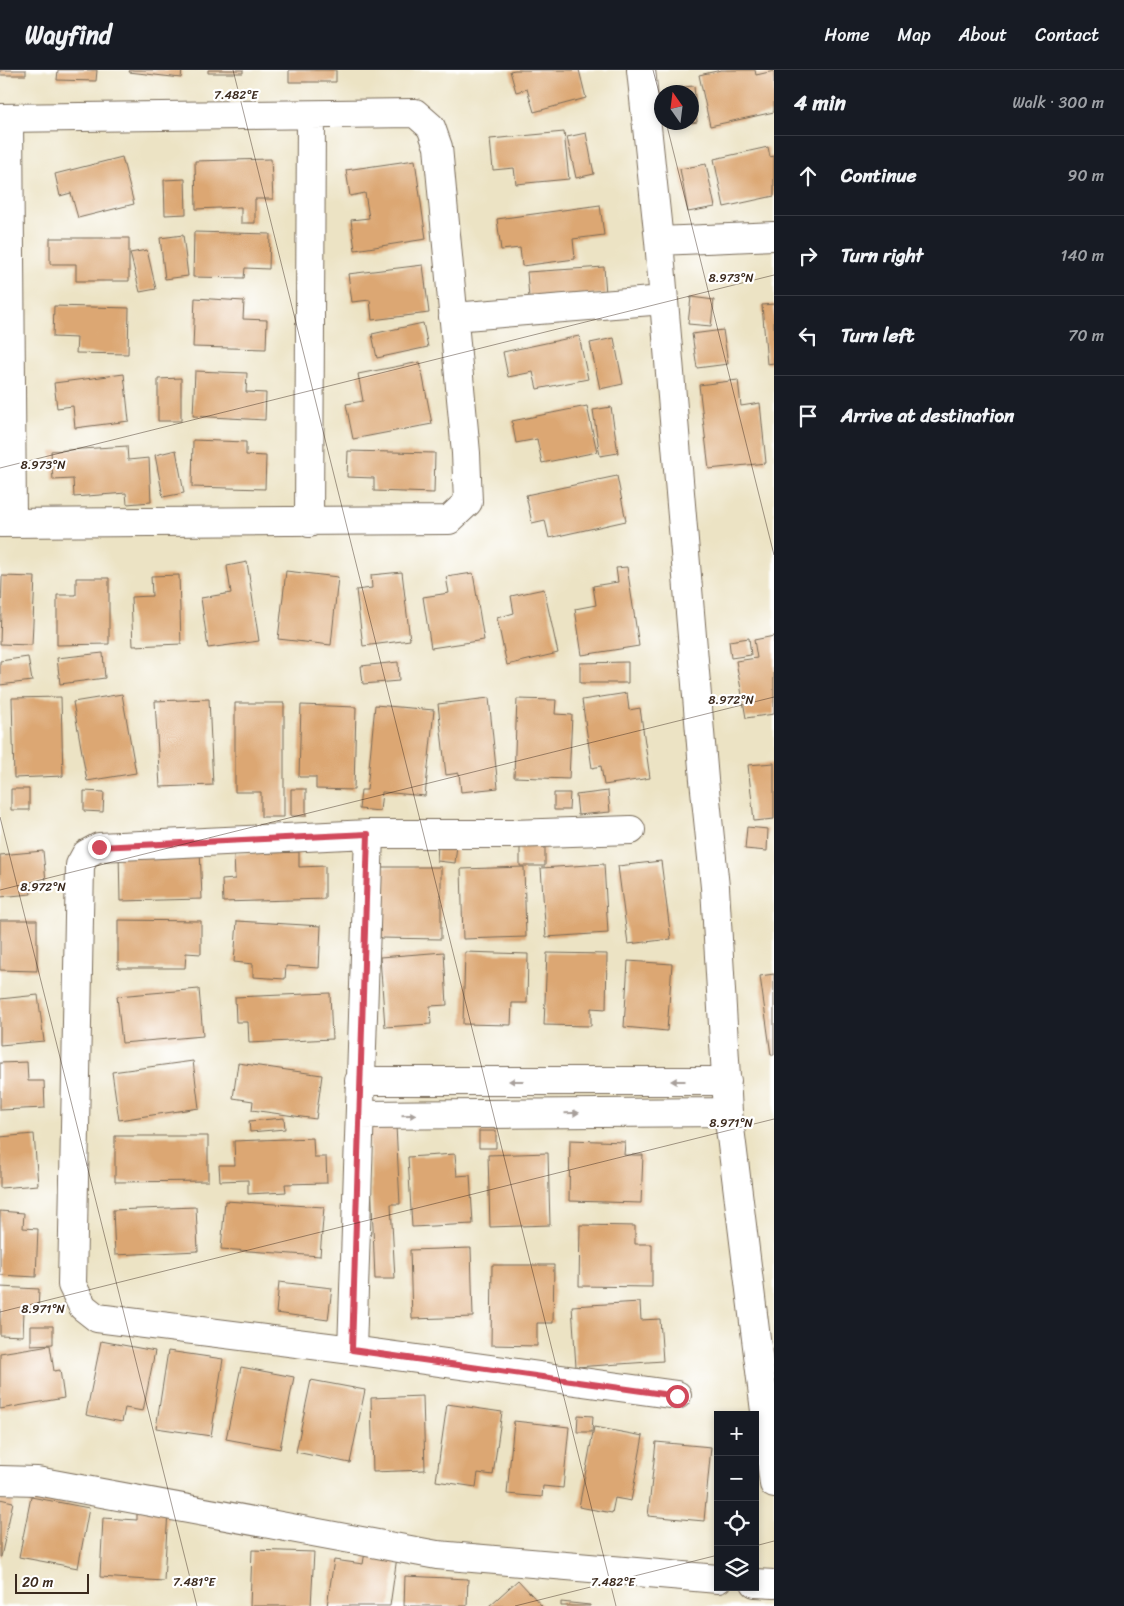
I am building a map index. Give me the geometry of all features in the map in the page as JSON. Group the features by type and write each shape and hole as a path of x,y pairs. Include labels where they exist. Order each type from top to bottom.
{"street":[{"path":"641,70 659,240 715,887 728,1112 774,1484"},
{"path":"415,113 432,127 438,147 466,453 468,502 449,520 309,523 6,522 4,118 311,115 415,113"},
{"path":"309,523 311,115"},
{"path":"659,240 774,236"},
{"path":"453,317 664,300"},
{"path":"631,830 513,834 368,834 99,847 86,854 80,865 72,1285 76,1298 83,1307 97,1318 352,1350 677,1396"},
{"path":"352,1350 368,834"},
{"path":"360,1081 727,1081"},
{"path":"360,1115 728,1112"},
{"path":"0,1480 37,1481 437,1555 714,1579"},
{"path":"759,1583 774,1584"}],"building":[{"path":"0,70 26,70 26,75 0,75"},
{"path":"58,70 97,70 96,81 57,80"},
{"path":"130,70 182,70 181,78 129,72"},
{"path":"208,70 243,70 243,73 208,73"},
{"path":"289,70 336,70 336,82 289,82"},
{"path":"579,70 586,98 534,112 527,89 516,92 510,71"},
{"path":"721,70 755,70 756,75 774,71 774,112 710,126 699,75"},
{"path":"564,132 569,179 516,184 514,168 493,170 490,139"},
{"path":"586,133 594,174 576,178 567,137"},
{"path":"768,147 770,157 774,156 774,196 724,207 714,159"},
{"path":"122,157 134,204 78,218 71,193 60,196 55,174"},
{"path":"271,159 273,199 255,199 255,223 241,223 241,207 196,209 195,161"},
{"path":"415,160 426,239 355,250 351,220 369,218 365,193 350,196 346,170"},
{"path":"706,164 715,207 688,212 680,169"},
{"path":"185,179 186,214 165,215 164,180"},
{"path":"600,205 604,235 573,239 575,259 522,266 520,248 501,250 497,219"},
{"path":"194,232 270,234 269,269 245,268 244,278 193,277"},
{"path":"183,235 188,276 165,279 160,238"},
{"path":"50,238 129,238 129,281 76,281 76,264 50,264"},
{"path":"147,250 156,289 140,292 130,253"},
{"path":"423,265 429,313 372,320 370,300 352,302 348,274"},
{"path":"604,267 606,294 529,298 527,272"},
{"path":"691,297 714,300 711,326 688,324"},
{"path":"195,298 244,301 243,319 267,320 266,349 193,347"},
{"path":"774,304 774,363 767,364 762,305"},
{"path":"54,306 129,308 128,354 76,353 77,338 53,337"},
{"path":"423,323 428,347 377,358 372,334"},
{"path":"723,330 728,364 697,368 692,334"},
{"path":"579,336 588,379 537,389 533,372 508,377 503,352"},
{"path":"614,338 623,384 600,389 590,343"},
{"path":"420,362 432,424 353,439 346,404 363,401 358,374"},
{"path":"195,371 247,373 246,392 266,393 265,420 193,416"},
{"path":"124,374 129,421 75,428 73,406 57,408 54,383"},
{"path":"181,378 181,421 158,421 158,379"},
{"path":"738,380 741,406 760,403 766,463 709,469 699,385"},
{"path":"587,406 597,452 542,463 537,439 516,443 512,421"},
{"path":"611,407 618,453 600,456 593,410"},
{"path":"193,440 246,442 246,455 266,456 265,489 192,487"},
{"path":"127,446 128,460 149,458 151,502 127,504 126,493 74,497 73,479 53,480 51,451"},
{"path":"176,450 184,493 163,497 155,455"},
{"path":"348,451 435,453 434,493 374,491 374,478 347,477"},
{"path":"617,476 626,521 549,538 545,520 532,523 526,495"},
{"path":"247,562 259,641 208,648 201,598 231,593 227,566"},
{"path":"627,567 639,646 582,655 575,609 596,605 593,586 618,582 616,568"},
{"path":"286,571 338,577 331,645 278,639"},
{"path":"402,572 410,640 363,646 356,590 372,588 371,575"},
{"path":"473,573 484,640 431,648 423,597 449,593 446,577"},
{"path":"179,575 181,644 133,646 131,597 152,596 151,576"},
{"path":"2,576 35,577 32,645 0,644"},
{"path":"76,578 109,578 109,644 57,645 57,595 76,595"},
{"path":"544,589 558,653 507,665 497,618 514,613 511,596"},
{"path":"774,636 774,714 746,718 736,661 757,658 754,640"},
{"path":"749,638 751,655 731,658 729,641"},
{"path":"103,653 105,678 60,684 57,658"},
{"path":"28,657 32,681 0,685 0,661"},
{"path":"398,662 399,681 363,684 361,666"},
{"path":"628,662 628,683 580,683 580,663"},
{"path":"627,693 629,710 640,708 650,778 604,785 601,766 592,768 582,700"},
{"path":"122,694 136,773 87,781 73,702"},
{"path":"61,697 63,776 14,778 12,698"},
{"path":"489,698 498,788 461,792 459,773 446,775 438,704"},
{"path":"209,699 213,785 160,787 155,701"},
{"path":"517,699 556,700 555,714 572,715 569,779 514,777"},
{"path":"235,703 284,703 284,817 261,817 261,792 235,792"},
{"path":"301,705 356,707 354,790 316,789 316,777 299,777"},
{"path":"375,705 434,710 425,796 382,792 380,811 359,809 361,790 367,790"},
{"path":"774,763 774,819 754,821 748,765"},
{"path":"11,789 29,789 29,810 11,810"},
{"path":"291,789 306,789 306,816 291,816"},
{"path":"84,791 104,792 103,812 84,811"},
{"path":"608,791 610,812 578,815 576,795"},
{"path":"554,793 570,793 569,810 554,810"},
{"path":"747,827 768,829 767,851 745,849"},
{"path":"520,842 545,842 545,866 520,866"},
{"path":"438,844 457,845 455,863 437,861"},
{"path":"200,848 202,899 120,901 119,851"},
{"path":"43,851 46,881 30,883 31,894 0,897 0,855"},
{"path":"299,852 299,867 325,866 325,899 223,902 222,880 235,879 234,854"},
{"path":"661,861 671,939 628,944 618,866"},
{"path":"604,864 608,933 546,937 541,868"},
{"path":"380,867 441,867 441,939 380,938"},
{"path":"524,867 526,937 463,939 461,869"},
{"path":"0,920 37,920 37,971 0,970"},
{"path":"118,920 201,921 201,954 186,953 185,968 118,968"},
{"path":"237,921 321,926 319,968 286,966 285,979 253,977 253,964 234,962"},
{"path":"444,952 447,1005 430,1006 431,1024 385,1027 380,957"},
{"path":"465,952 528,954 527,1003 512,1003 511,1025 463,1024"},
{"path":"547,953 607,954 606,1009 591,1008 591,1026 544,1025"},
{"path":"628,961 672,964 667,1031 624,1027"},
{"path":"774,974 774,1055 771,1055 760,976"},
{"path":"199,989 203,1036 122,1043 117,996"},
{"path":"330,993 332,1039 249,1043 248,1022 236,1022 235,997"},
{"path":"38,995 44,1041 0,1045 0,999"},
{"path":"193,1061 199,1108 119,1120 112,1072"},
{"path":"27,1062 28,1081 44,1081 45,1108 0,1110 0,1063"},
{"path":"238,1063 322,1075 316,1119 252,1110 253,1101 233,1098"},
{"path":"284,1118 285,1129 250,1132 249,1121"},
{"path":"396,1126 400,1204 391,1204 395,1279 375,1279 369,1127"},
{"path":"479,1131 496,1131 496,1148 479,1148"},
{"path":"34,1134 38,1185 0,1188 0,1137"},
{"path":"115,1136 208,1136 208,1181 115,1182"},
{"path":"313,1138 314,1157 326,1157 327,1183 285,1184 286,1192 248,1194 248,1180 220,1181 219,1165 235,1165 234,1141"},
{"path":"570,1140 625,1142 624,1155 643,1155 641,1203 569,1201"},
{"path":"548,1153 550,1225 490,1227 488,1155"},
{"path":"455,1154 457,1176 470,1175 473,1224 412,1227 408,1157"},
{"path":"225,1201 324,1207 320,1256 221,1249"},
{"path":"196,1207 198,1251 115,1255 113,1210"},
{"path":"0,1211 24,1213 23,1228 38,1229 36,1277 0,1275"},
{"path":"580,1225 635,1226 635,1244 652,1244 652,1287 579,1286"},
{"path":"471,1248 473,1317 412,1319 410,1250"},
{"path":"492,1265 554,1265 553,1323 537,1323 537,1346 491,1345"},
{"path":"279,1282 332,1288 328,1320 276,1313"},
{"path":"0,1287 39,1289 38,1312 24,1311 23,1336 0,1335"},
{"path":"640,1302 641,1320 660,1319 663,1361 576,1367 572,1306"},
{"path":"31,1326 53,1326 53,1344 31,1345"},
{"path":"101,1341 155,1351 143,1411 125,1408 122,1422 86,1415"},
{"path":"50,1345 54,1371 60,1370 64,1398 0,1409 0,1353"},
{"path":"168,1351 223,1359 211,1436 156,1428"},
{"path":"241,1367 294,1377 280,1449 226,1439"},
{"path":"311,1380 365,1390 350,1463 296,1452"},
{"path":"423,1396 425,1470 373,1472 371,1398"},
{"path":"447,1404 502,1412 493,1475 478,1473 476,1487 436,1481"},
{"path":"578,1415 593,1416 592,1432 577,1432"},
{"path":"514,1421 569,1427 563,1488 543,1486 542,1497 507,1494"},
{"path":"594,1427 643,1436 631,1501 615,1498 612,1513 579,1507"},
{"path":"656,1442 711,1447 704,1521 648,1516"},
{"path":"31,1497 89,1508 78,1568 19,1557"},
{"path":"0,1499 13,1502 1,1557 0,1557"},
{"path":"137,1509 168,1510 164,1581 100,1577 103,1518 137,1520"},
{"path":"252,1550 314,1552 311,1606 250,1606"},
{"path":"365,1552 397,1557 390,1606 327,1606 334,1560 363,1564"},
{"path":"405,1576 468,1579 467,1606 404,1606"},
{"path":"518,1580 542,1606 489,1606"},
{"path":"561,1602 590,1605 590,1606 561,1606"}],"route":[{"path":"99,847 368,834 352,1350 677,1396"}]}
